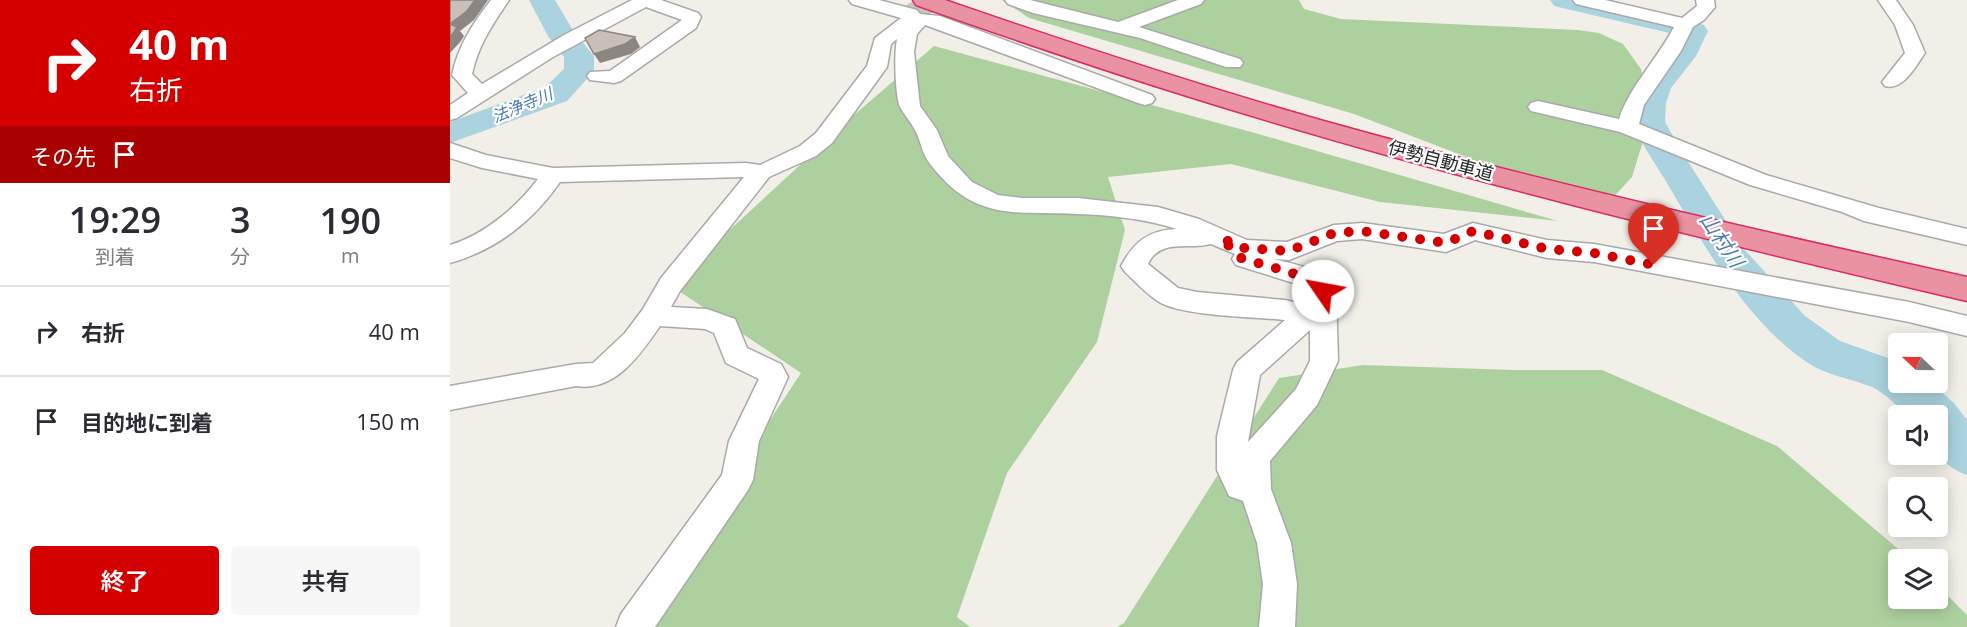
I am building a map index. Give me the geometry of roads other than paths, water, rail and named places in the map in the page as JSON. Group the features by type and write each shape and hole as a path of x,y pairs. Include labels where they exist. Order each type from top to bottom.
{"highway":[{"name":"伊勢自動車道","path":"966,0 1200,76 1442,144 1785,230 1967,270"},
{"name":"伊勢自動車道","path":"918,13 1423,156 1638,212 1967,289"}],"street":[{"path":"478,93 462,75 464,61 489,13 500,0"},
{"path":"450,114 478,93 502,81 585,29 645,0 692,17 689,24 614,77 597,76"},
{"path":"858,0 910,14 918,13 1145,99"},
{"path":"1014,0 1040,11 1119,27 1194,48 1233,63"},
{"path":"1119,27 1195,0"},
{"path":"1582,0 1685,24"},
{"path":"1627,127 1634,105 1671,51 1685,24 1698,16 1706,7 1705,0"},
{"path":"1887,0 1904,25 1915,53 1892,82"},
{"path":"450,398 576,375 594,376 610,365 640,334 670,285 761,172 808,151 824,138 877,67 882,42 918,13"},
{"path":"918,13 908,33 904,52 910,106 926,130 938,159 964,187 993,202 1022,206 1078,206 1158,215 1190,225 1244,248 1289,251 1334,233 1362,231 1446,243 1473,231 1547,249 1594,253 1909,312 1967,326"},
{"path":"1538,106 1627,127 1758,180 1850,206 1873,215 1967,237"},
{"path":"450,150 482,161 553,175 642,171 746,170 761,172"},
{"path":"450,254 463,252 476,245 521,212 553,175"},
{"path":"1277,627 1280,584 1274,543 1255,489 1254,457 1307,397 1324,362 1316,316 1323,291 1312,279 1241,258 1221,238 1166,238 1151,242 1139,253 1134,266 1170,296 1197,302 1285,310 1316,316"},
{"path":"634,627 737,480 744,441 774,377 771,372 736,355 725,326 707,319 653,316"},
{"path":"1255,489 1240,486 1233,470 1232,436 1247,370 1316,316"}],"waterway":[{"name":"法浄寺川","path":"450,133 556,94 579,71 579,56 562,36 542,0"},
{"name":"山村川","path":"1563,0 1694,31 1681,56 1656,86 1650,103 1649,122 1668,157 1731,258 1790,327 1825,353 1888,376"},
{"name":"山村川","path":"1912,393 1938,416 1967,455"}],"tunnel":[{"path":"911,14 934,0"}]}
